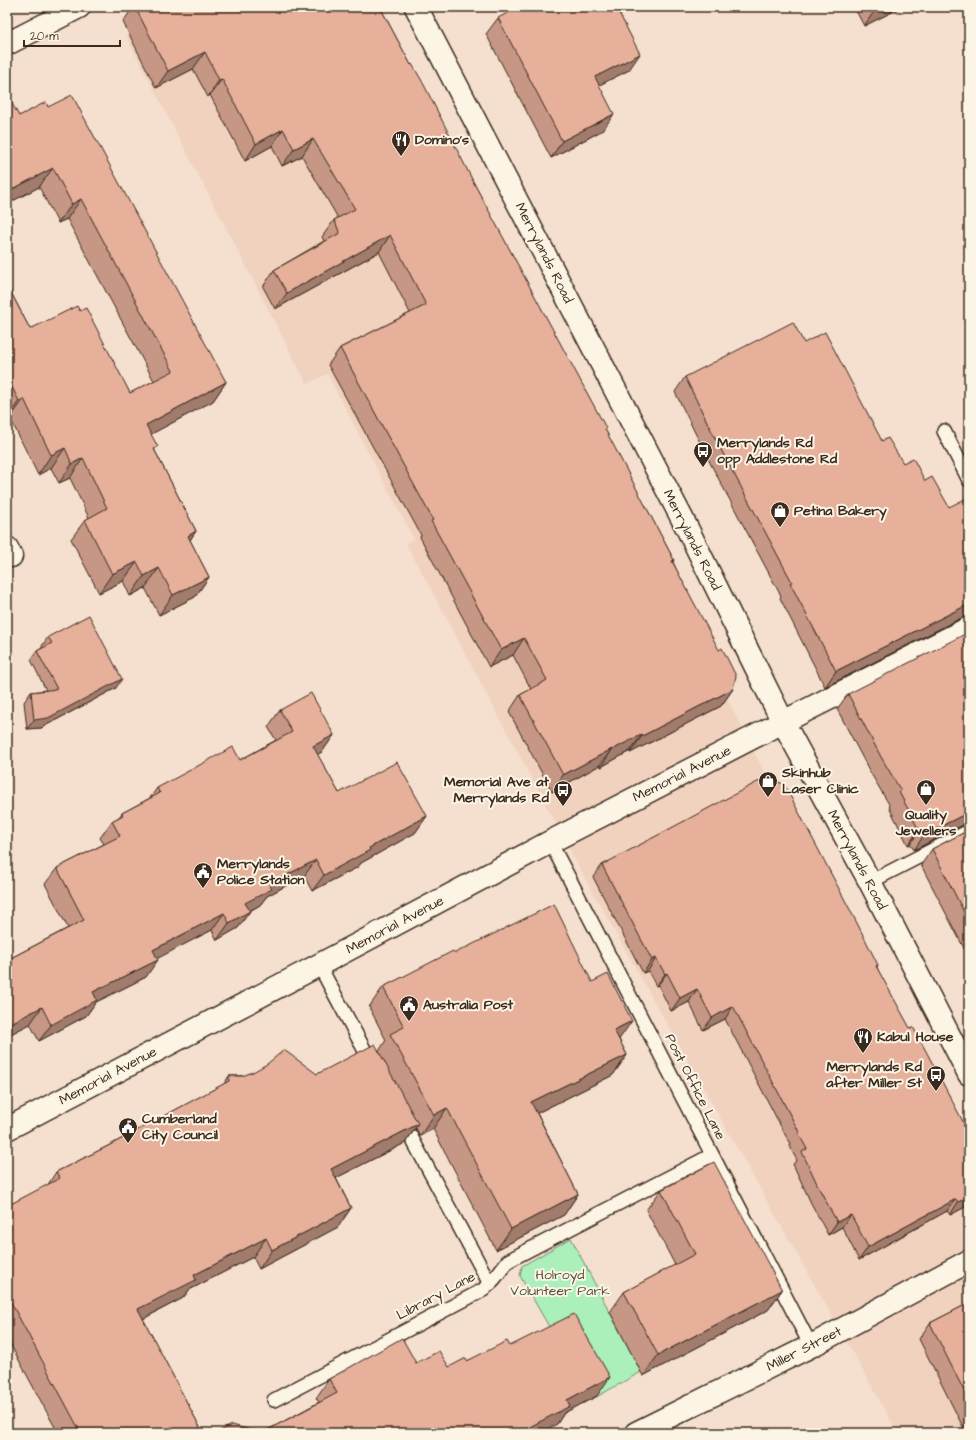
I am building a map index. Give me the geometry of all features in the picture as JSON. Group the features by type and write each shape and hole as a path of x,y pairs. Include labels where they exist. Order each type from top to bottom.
{"street":[{"path":"7,44 79,7"},
{"name":"Merrylands Road","path":"416,7 686,526 783,722 870,882 969,1074"},
{"name":"Memorial Avenue","path":"7,1129 550,842 969,628"},
{"name":"Miller Street","path":"636,1433 811,1346 969,1261"}],"lane":[{"path":"944,431 969,480"},
{"path":"870,882 969,831"},
{"name":"Post Office Lane","path":"550,842 811,1346"},
{"path":"319,965 376,1073"},
{"path":"395,1107 490,1284"},
{"name":"Library Lane","path":"274,1400 476,1293 490,1284 508,1261 712,1155"}],"shaded area":[{"path":"181,7 360,7 708,661 770,783 969,1159 969,1433 898,1433 588,884 406,543 414,539 327,374 307,384 126,36"}],"green space":[{"name":"Holroyd Volunteer Park","path":"571,1238 641,1372 591,1400 520,1276 522,1266"}],"building":[{"path":"135,7 380,7 411,65 412,64 422,81 476,187 606,428 605,429 674,560 672,561 719,650 722,648 736,676 733,689 563,775 520,695 547,680 524,638 501,650 340,348 426,305 390,235 287,293 274,270 340,233 334,220 355,209 313,139 294,149 283,129 256,144 222,79 219,80 205,52 168,71"},
{"path":"519,7 616,7 640,54 595,77 614,114 562,141 498,18"},
{"path":"874,7 882,7 875,10"},
{"path":"72,95 226,382 146,425 158,447 154,449 196,531 188,536 209,577 173,595 159,568 144,576 137,562 112,574 85,520 107,508 83,458 72,464 65,448 51,455 24,399 19,401 7,377 7,285 30,329 77,306 80,311 86,308 130,393 173,371 81,199 72,204 53,168 7,192 7,99 9,98 19,116 46,102 48,107"},
{"path":"793,322 804,343 825,332 882,441 888,438 903,463 913,458 925,481 932,477 949,507 969,497 969,604 836,671 790,583 792,582 718,444 685,377"},
{"path":"89,615 122,679 48,718 34,720 31,692 57,689 37,651 52,643 48,637"},
{"path":"969,632 969,812 924,835 921,829 919,830 899,792 901,791 881,757 848,694"},
{"path":"311,693 334,735 313,746 339,793 397,762 427,816 324,875 316,860 269,884 272,889 245,903 250,911 229,923 224,913 153,950 158,960 93,992 97,1000 51,1025 42,1007 7,1025 7,960 84,920 57,868 120,836 112,821 123,815 122,813 160,793 157,788 233,747 240,760 292,732 280,710"},
{"path":"765,778 784,784 858,925 878,965 876,966 910,1028 913,1027 969,1133 969,1197 958,1202 956,1199 868,1247 851,1215 837,1222 802,1152 807,1149 798,1133 799,1132 733,1006 712,1018 697,989 680,998 667,973 665,974 656,958 652,960 602,865"},
{"path":"969,830 969,922 932,849"},
{"path":"554,904 592,982 608,974 632,1021 614,1030 627,1055 531,1102 578,1194 511,1229 447,1108 434,1115 390,1034 404,1027 383,987 453,951 455,953"},
{"path":"375,1044 418,1124 331,1169 351,1208 272,1250 266,1238 194,1275 196,1280 138,1309 203,1433 81,1433 7,1295 7,1206 60,1178 56,1172 110,1145 229,1081 229,1076 242,1076 253,1072 267,1064 284,1050 317,1074"},
{"path":"714,1162 782,1290 658,1355 624,1292 695,1254 661,1190"},
{"path":"969,1303 969,1401 930,1323"},
{"path":"574,1314 610,1377 567,1400 570,1406 518,1433 262,1433 337,1393 329,1379 402,1338 416,1363 439,1351 449,1367 466,1358 467,1361 507,1341 510,1346"},
{"path":"232,1425 262,1433 216,1433"}],"place":[{"name":"Domino's","path":"401,157"},
{"name":"Merrylands Rd opp Addlestone Rd","path":"703,468"},
{"name":"Petina Bakery","path":"780,528"},
{"name":"Skinhub Laser Clinic","path":"768,798"},
{"name":"Quality Jewellers","path":"926,806"},
{"name":"Memorial Ave at Merrylands Rd","path":"563,807"},
{"name":"Merrylands Police Station","path":"203,889"},
{"name":"Australia Post","path":"409,1022"},
{"name":"Kabul House","path":"863,1054"},
{"name":"Merrylands Rd after Miller St","path":"936,1092"},
{"name":"Cumberland City Council","path":"128,1144"}]}
